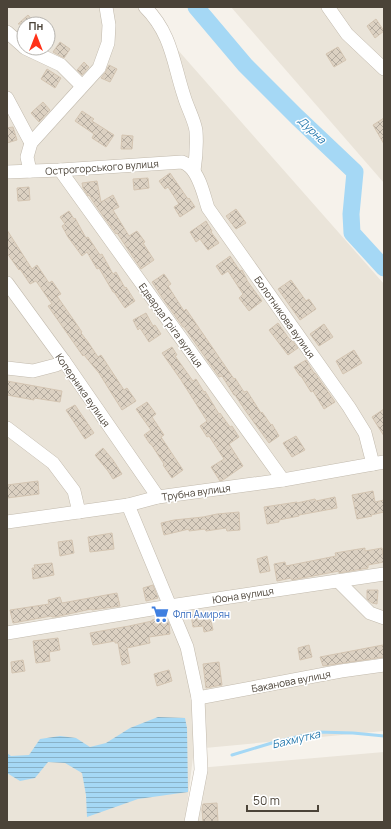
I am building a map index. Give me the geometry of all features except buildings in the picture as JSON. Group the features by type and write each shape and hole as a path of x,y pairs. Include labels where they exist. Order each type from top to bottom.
{"street":[{"path":"30,171 27,157 31,143 99,68 108,43 109,24 106,7"},
{"path":"145,7 160,26 169,42 183,96 196,130 194,171"},
{"path":"328,7 347,34 384,69"},
{"path":"7,32 16,40"},
{"path":"41,56 61,65 82,86"},
{"path":"7,98 31,143"},
{"name":"Острогорського вулиця","path":"7,172 182,162 194,171"},
{"name":"Едварда Ґріґа вулиця","path":"60,170 283,480"},
{"name":"Болотникова вулиця","path":"194,171 201,186 208,208 353,414 365,433 378,463"},
{"name":"Коперника вулиця","path":"7,283 64,361 158,497"},
{"path":"7,368 33,371 56,365 64,361"},
{"path":"7,428 53,463 74,491 78,512"},
{"name":"Трубна вулиця","path":"7,522 128,505 158,497 283,480 378,463"},
{"path":"128,505 187,647 198,698 201,770 192,822"},
{"name":"Юона вулиця","path":"7,633 170,606 384,574"},
{"path":"338,581 370,613 384,618"},
{"name":"Баканова вулиця","path":"198,698 341,671 384,665"}],"shaded area":[{"path":"7,7 140,7 384,284 384,731 194,749 185,822 7,822"},
{"path":"231,7 384,7 384,183"},
{"path":"384,752 384,822 194,822 198,768"}],"water":[{"path":"158,717 185,718 187,728 188,792 138,799 87,817 86,795 82,773 65,763 48,762 35,778 20,781 7,773 7,753 11,756 29,755 40,739 60,736 76,738 90,747 106,743 130,728"}],"waterway":[{"name":"Дурна","path":"196,7 245,65 355,172 351,214 352,233 384,268"},
{"name":"Бахмутка","path":"232,755 275,742 318,732 384,736"}],"place":[{"name":"Флп Амирян","path":"160,614"}]}
